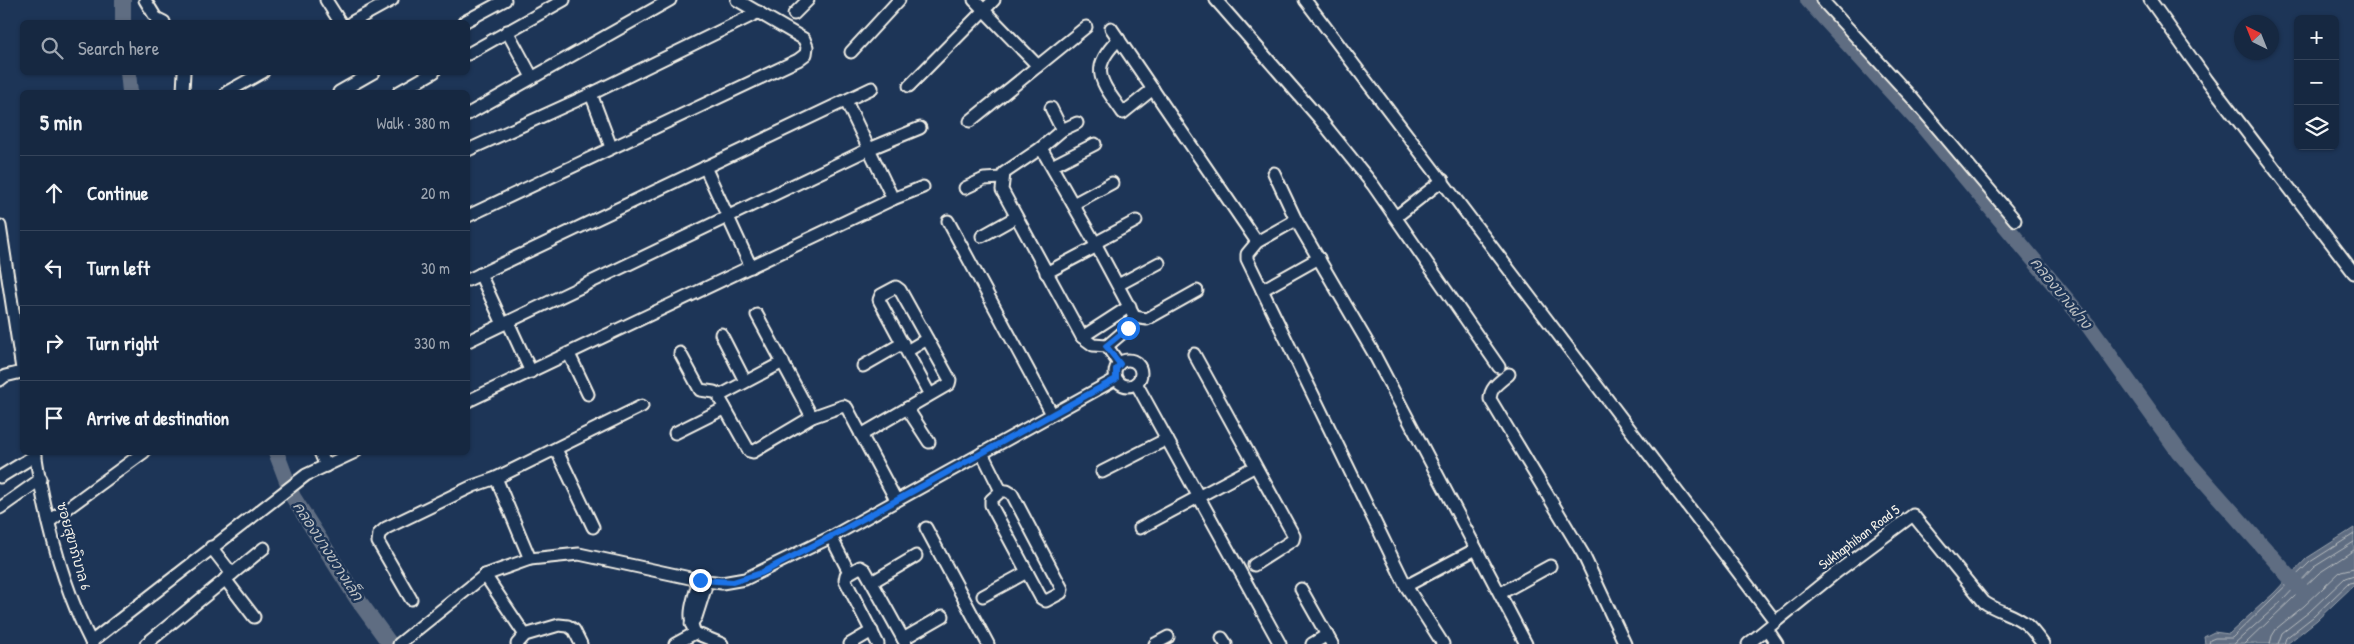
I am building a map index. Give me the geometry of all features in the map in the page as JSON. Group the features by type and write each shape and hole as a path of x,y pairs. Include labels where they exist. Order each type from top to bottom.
{"street":[{"path":"145,0 157,20"},
{"path":"326,0 339,20"},
{"path":"356,20 392,0"},
{"path":"468,20 505,0"},
{"path":"470,53 564,0"},
{"path":"470,113 670,0"},
{"path":"470,215 798,60 806,54 807,47 804,39 737,0"},
{"path":"794,14 806,0"},
{"path":"851,52 899,0"},
{"path":"974,0 1038,66"},
{"path":"908,86 994,0"},
{"path":"1216,0 1330,131 1397,216 1498,367"},
{"path":"1305,0 1443,180 1771,625 1777,644"},
{"path":"1822,0 1913,99 2015,220"},
{"path":"2150,0 2207,80 2354,273"},
{"path":"470,149 591,94 758,12"},
{"path":"970,121 1086,27"},
{"path":"1111,28 1256,242"},
{"path":"507,31 532,77"},
{"path":"1120,39 1111,47 1103,60 1100,72 1101,81 1123,113 1153,90"},
{"path":"183,90 184,75"},
{"path":"231,90 258,75"},
{"path":"342,90 368,75"},
{"path":"402,90 429,75"},
{"path":"470,279 872,88"},
{"path":"591,94 611,147"},
{"path":"846,101 893,199"},
{"path":"1051,108 1062,130"},
{"path":"1077,123 1062,130 1041,148 1010,168 1002,178 1002,190 1082,338 1093,345 1106,346 1128,328 1132,311"},
{"path":"470,340 869,149 920,128"},
{"path":"1052,166 1095,144"},
{"path":"1041,148 1132,311 1147,319 1197,291"},
{"path":"705,167 751,267"},
{"path":"1274,173 1296,220 1373,352 1501,593 1526,644"},
{"path":"965,188 984,179 1002,178"},
{"path":"1397,216 1443,180"},
{"path":"1073,204 1112,183"},
{"path":"470,400 893,199 923,187"},
{"path":"982,236 1016,217"},
{"path":"1296,220 1256,242 1247,254 1247,259 1406,586 1443,644"},
{"path":"948,221 1052,414"},
{"path":"1046,273 1136,221"},
{"path":"0,226 20,358"},
{"path":"1262,290 1319,258"},
{"path":"1118,285 1159,263"},
{"path":"480,274 531,372"},
{"path":"861,435 930,395 951,382 900,290 896,287 880,295 879,300 930,395"},
{"path":"1082,338 1132,311"},
{"path":"758,315 812,417"},
{"path":"721,334 745,381"},
{"path":"862,366 927,339"},
{"path":"1106,346 1120,364"},
{"path":"680,353 700,390 721,396 782,362"},
{"path":"569,354 588,394"},
{"path":"1194,354 1254,467 1294,537 1293,540 1254,565"},
{"path":"1116,379 1116,369 1120,364 1130,360 1137,364 1141,372 1136,383"},
{"path":"0,380 5,376 20,372"},
{"path":"1509,374 1490,392 1490,399 1583,554 1625,644"},
{"path":"402,641 485,575 530,558 579,554 703,581 722,583 745,579 834,535 1116,379"},
{"path":"1116,379 1124,385 1136,383"},
{"path":"1136,383 1280,644"},
{"path":"721,396 720,399 747,448 753,452 812,417 843,406 847,408 896,500"},
{"path":"411,598 378,542 379,534 386,528 473,486 496,478 642,406"},
{"path":"676,433 725,408"},
{"path":"907,408 929,442"},
{"path":"1102,472 1167,439"},
{"path":"556,449 593,527"},
{"path":"982,453 1001,491 1012,494 1062,592 1043,600 991,505 991,500 1001,491"},
{"path":"0,478 34,455"},
{"name":"ซอยสุขาภิบาล 6","path":"36,455 50,521 74,602 92,643"},
{"path":"50,521 140,455"},
{"path":"321,455 326,466"},
{"path":"92,643 211,547 306,475 349,455"},
{"path":"1140,528 1254,467"},
{"path":"496,478 530,558"},
{"path":"0,508 41,479"},
{"name":"Sukhaphiban Road 5","path":"1748,644 1838,571 1913,515 1984,602 2027,625 2043,644"},
{"path":"926,528 988,644"},
{"path":"834,535 853,570"},
{"path":"211,547 254,617"},
{"path":"146,644 264,548"},
{"path":"1406,586 1476,549"},
{"path":"872,582 916,556"},
{"path":"1501,593 1550,566"},
{"path":"878,644 845,580 853,570 863,568 904,642 943,616"},
{"path":"984,596 1027,572"},
{"path":"485,575 526,635"},
{"path":"703,581 689,613 693,629 707,642 714,639 722,644"},
{"path":"1301,589 1330,639 1312,644"},
{"path":"517,644 526,635 559,625 568,626 574,630 581,644"},
{"path":"674,644 693,629"},
{"path":"850,644 872,631"},
{"path":"1155,644 1168,637"}],"water":[{"path":"2354,528 2354,585 2317,620 2287,644 2205,644 2204,637 2214,632 2229,634 2274,593 2307,558"}],"waterway":[{"name":"คลองบางขวางเล็ก","path":"123,0 123,20"},
{"name":"คลองบางฝาง","path":"1808,0 1920,123 2088,325 2179,452 2303,592"},
{"name":"คลองบางขวางเล็ก","path":"128,75 130,90"},
{"name":"คลองบางขวางเล็ก","path":"277,455 293,497 356,597 390,644"}],"route":[{"path":"700,580 722,583 733,582 761,573 1116,379 1116,369 1120,364 1106,346 1128,328"}]}
